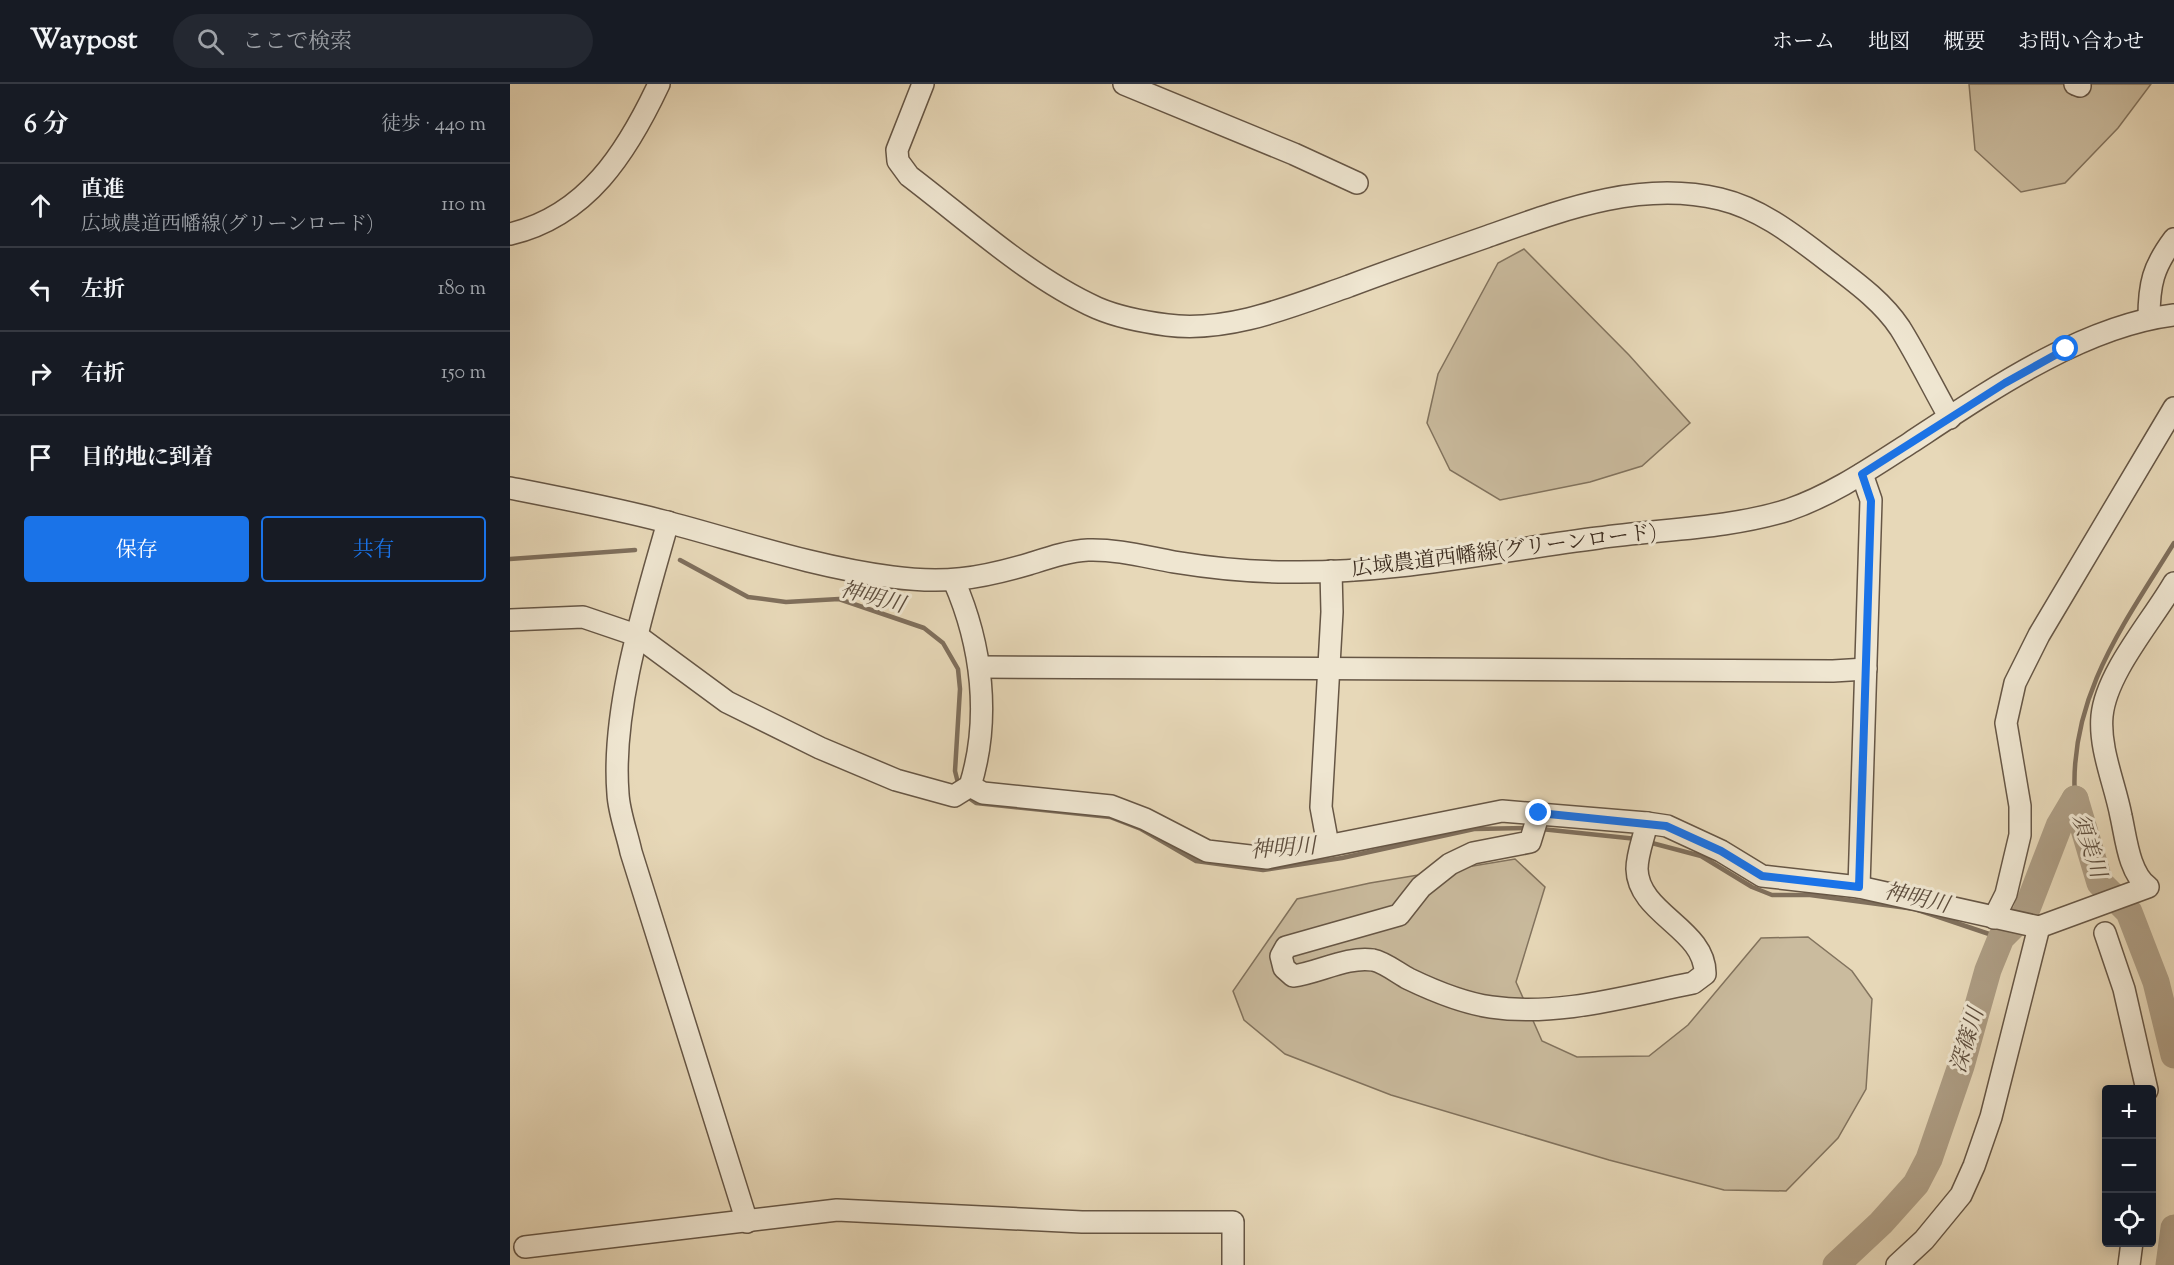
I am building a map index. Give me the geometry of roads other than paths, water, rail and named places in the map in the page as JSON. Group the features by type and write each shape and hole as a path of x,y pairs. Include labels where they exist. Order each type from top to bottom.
{"street":[{"path":"510,234 548,222 593,189 618,156 659,84"},
{"path":"923,84 897,150 898,161 909,176 1040,276 1097,308 1137,320 1171,326 1211,326 1274,312 1542,217 1611,197 1646,192 1680,193 1721,199 1754,211 1793,234 1869,293 1898,326 1950,418"},
{"path":"1124,84 1294,154 1357,183"},
{"path":"2149,318 2149,287 2152,277 2174,239"},
{"name":"広域農道西幡線(グリーンロード)","path":"510,488 668,522 743,545 888,576 954,581 1058,555 1088,550 1126,552 1177,563 1239,570 1331,571 1394,567 1652,530 1719,525 1788,510 1862,474 2066,349 2149,318 2174,315"},
{"path":"1995,918 2006,894 2020,835 2020,806 2006,723 2015,683 2039,635 2174,408"},
{"path":"1859,887 1871,501 1862,474"},
{"path":"668,522 636,635 617,748 618,796 631,852 747,1222"},
{"path":"1328,845 1322,807 1331,571"},
{"path":"954,581 967,610 979,667 981,745 962,791"},
{"path":"510,620 583,617 636,635 727,702 831,753 896,780 962,791 1111,806 1145,819 1207,851 1267,858 1502,811 1537,822 1645,833 1666,826 1721,851 1762,876 1859,887 2039,927 2148,887 2139,880 2126,841 2104,745 2102,716 2108,691 2174,583"},
{"path":"979,667 1833,671 1866,669"},
{"path":"1537,822 1530,842 1473,853 1450,864 1421,887 1399,915 1286,947 1281,956 1284,968 1293,976 1358,960 1374,960 1412,980 1453,997 1490,1006 1525,1009 1583,1006 1693,983 1705,974 1706,962 1698,950 1641,890 1637,868 1645,833"},
{"path":"1897,1265 1924,1240 1961,1195 1974,1166 1991,1117 2039,927"},
{"path":"2105,933 2124,989 2146,1085"},
{"path":"525,1247 837,1210 1082,1222 1233,1222 1233,1265"},
{"path":"2129,1265 2131,1247"}],"waterway":[{"path":"2075,799 2075,762 2080,728 2090,695 2119,633 2174,543"},
{"name":"神明川","path":"510,559 635,550"},
{"name":"神明川","path":"680,560 748,597 786,602 839,599 924,628 943,643 958,669 960,689 955,771 959,787"},
{"name":"神明川","path":"966,796 976,803 1110,817 1141,829 1196,861 1263,870 1342,858 1474,829 1530,828"},
{"name":"須美川","path":"2075,799 2100,883 2129,912 2156,982 2174,1055"},
{"name":"深篠川","path":"1836,1265 1881,1223 1916,1184 1929,1159 1961,1066 1988,970 2001,938 2025,914 2059,826 2075,799"},
{"name":"神明川","path":"1541,829 1637,839"},
{"name":"神明川","path":"1648,842 1701,856 1752,887 1772,895 1810,895 1915,909 2001,938"},
{"name":"須美川","path":"2169,1265 2174,1228"}]}
